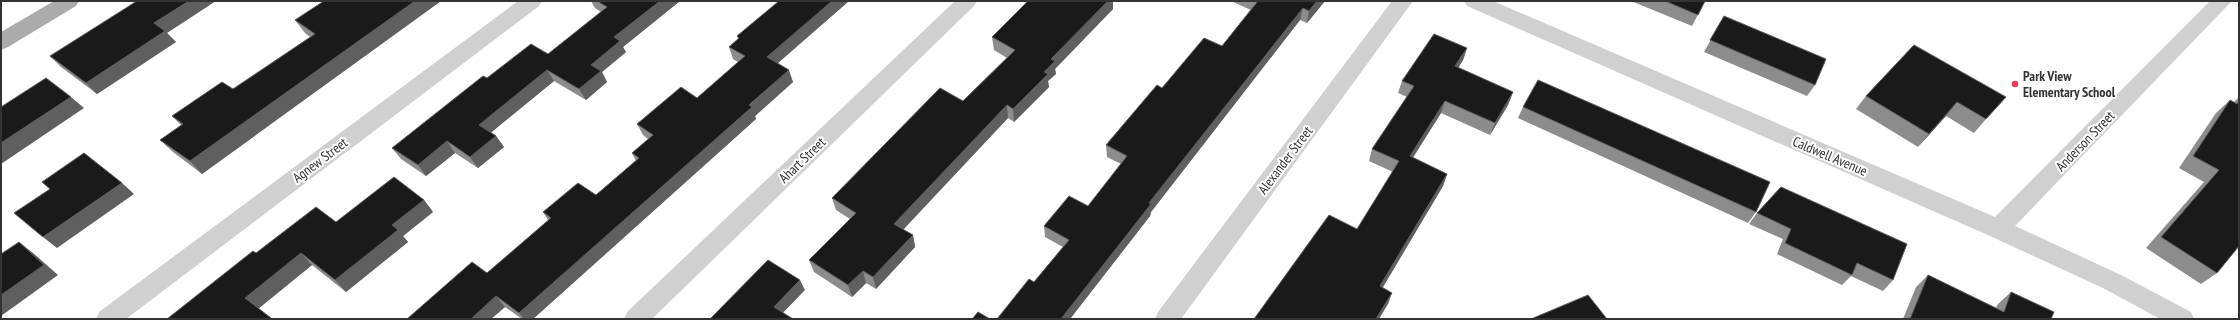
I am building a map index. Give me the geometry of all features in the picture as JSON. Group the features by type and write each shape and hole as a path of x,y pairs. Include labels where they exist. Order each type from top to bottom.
{"main road":[{"path":"1,42 69,1"}],"street":[{"name":"Agnew Street","path":"108,319 532,1"},
{"name":"Ahart Street","path":"636,319 967,1"},
{"name":"Alexander Street","path":"1167,319 1403,1"},
{"name":"Caldwell Avenue","path":"1474,1 1998,229 2113,282 2182,319"},
{"name":"Anderson Street","path":"1998,229 2222,1"}],"building":[{"path":"137,1 189,1 154,23 165,31 86,83 50,56"},
{"path":"324,1 415,1 190,161 160,140 183,124 172,116 222,82 233,89 315,34 295,20"},
{"path":"597,1 660,1 614,37 620,41 591,65 601,71 579,89 547,70 479,125 496,136 470,157 447,141 418,165 392,148 483,76 487,78 531,44 548,54 607,7"},
{"path":"779,1 832,1 767,57 789,70 749,105 752,107 519,313 496,296 471,319 407,319 472,262 487,273 551,218 543,212 578,183 596,195 639,158 632,153 653,135 637,124 681,87 697,98 745,56 729,47 739,38 737,36"},
{"path":"1028,1 1108,1 1051,59 1055,61 1044,72 1048,74 1013,109 1007,105 894,224 913,235 873,277 863,271 848,285 809,260 856,213 832,198 940,88 963,101 1015,50 992,37"},
{"path":"1258,1 1317,1 1309,11 1303,8 1149,203 1151,204 1061,319 997,319 1029,279 1034,282 1069,240 1044,226 1069,196 1088,206 1127,156 1106,145 1157,85 1162,88 1204,38 1222,46"},
{"path":"1665,1 1705,1 1698,15"},
{"path":"1724,16 1826,59 1815,85 1710,40"},
{"path":"1434,34 1467,48 1455,66 1513,92 1495,123 1445,101 1410,156 1447,174 1380,286 1392,293 1376,319 1254,319 1329,215 1357,229 1399,161 1372,149 1414,86 1402,81"},
{"path":"1914,45 2006,97 1986,119 1957,102 1929,134 1866,96"},
{"path":"46,78 71,97 1,143 1,107"},
{"path":"1538,80 1770,182 1756,212 1523,107"},
{"path":"2230,100 2237,104 2239,101 2239,246 2217,273 2161,237 2219,170 2193,156"},
{"path":"84,153 122,183 43,237 14,213 50,189 42,182"},
{"path":"394,177 424,200 392,225 398,230 335,280 301,253 245,298 271,318 270,319 167,319 253,251 256,253 316,207 336,222"},
{"path":"1781,187 1907,244 1893,280 1857,263 1852,275 1785,243 1791,229 1757,213"},
{"path":"19,242 44,265 1,295 1,254"},
{"path":"768,260 800,280 774,307 793,319 710,319"},
{"path":"1928,275 2004,312 2011,292 2054,312 2051,319 1910,319"},
{"path":"1588,295 1607,319 1531,319"},
{"path":"978,312 990,319 972,319"}],"place":[{"name":"Park View Elementary School","path":"2015,84"}]}
